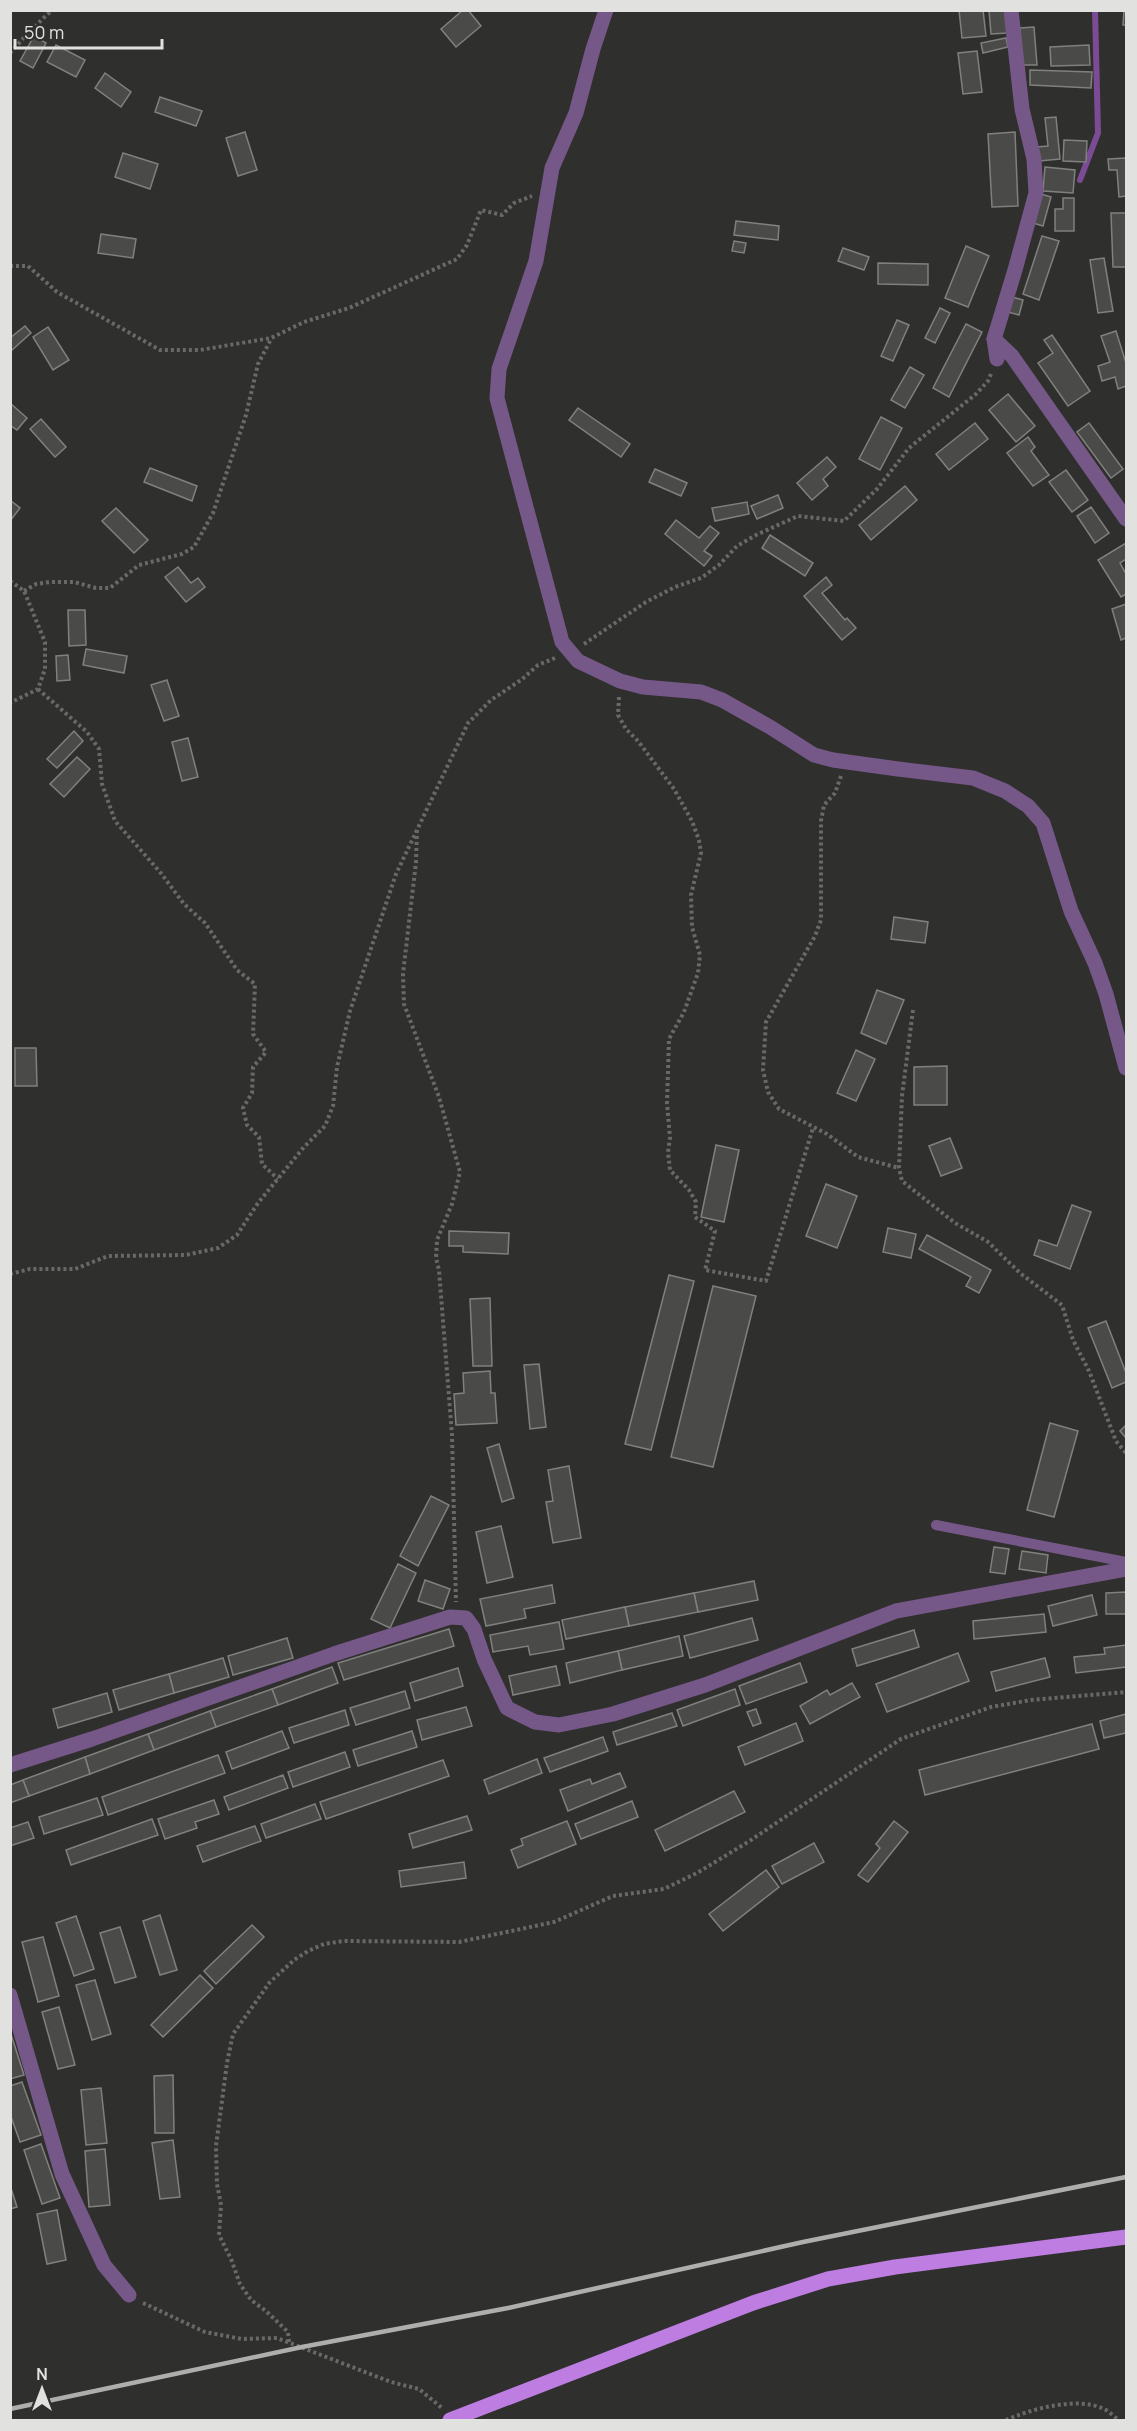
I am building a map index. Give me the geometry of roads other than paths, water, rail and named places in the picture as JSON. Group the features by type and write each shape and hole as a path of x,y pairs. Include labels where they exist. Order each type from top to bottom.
{"main road":[{"path":"450,2420 753,2303 828,2279 895,2267 1126,2237"}],"street":[{"path":"606,10 592,49 576,113 552,168 546,192 536,261 499,369 497,398 546,590 562,642 578,661 620,681 643,687 701,692 722,700 814,755 843,761 973,777 1005,791 1028,806 1040,817 1071,910 1095,963 1126,1068"},
{"path":"997,359 994,339 1036,193 1034,159 1022,109 1011,10"},
{"path":"994,339 1012,356 1126,519"},
{"path":"10,1765 92,1739 334,1654 450,1617 465,1618 474,1629 484,1659 507,1708 535,1722 559,1725 613,1714 705,1684 896,1611 1126,1569"},
{"path":"10,1995 62,2174 104,2265 129,2295"}],"lane":[{"path":"936,1525 1126,1562"}],"waterway":[{"path":"1080,180 1098,133 1095,10"}],"railway":[{"path":"10,2409 302,2347 508,2308 803,2242 1126,2177"}]}
